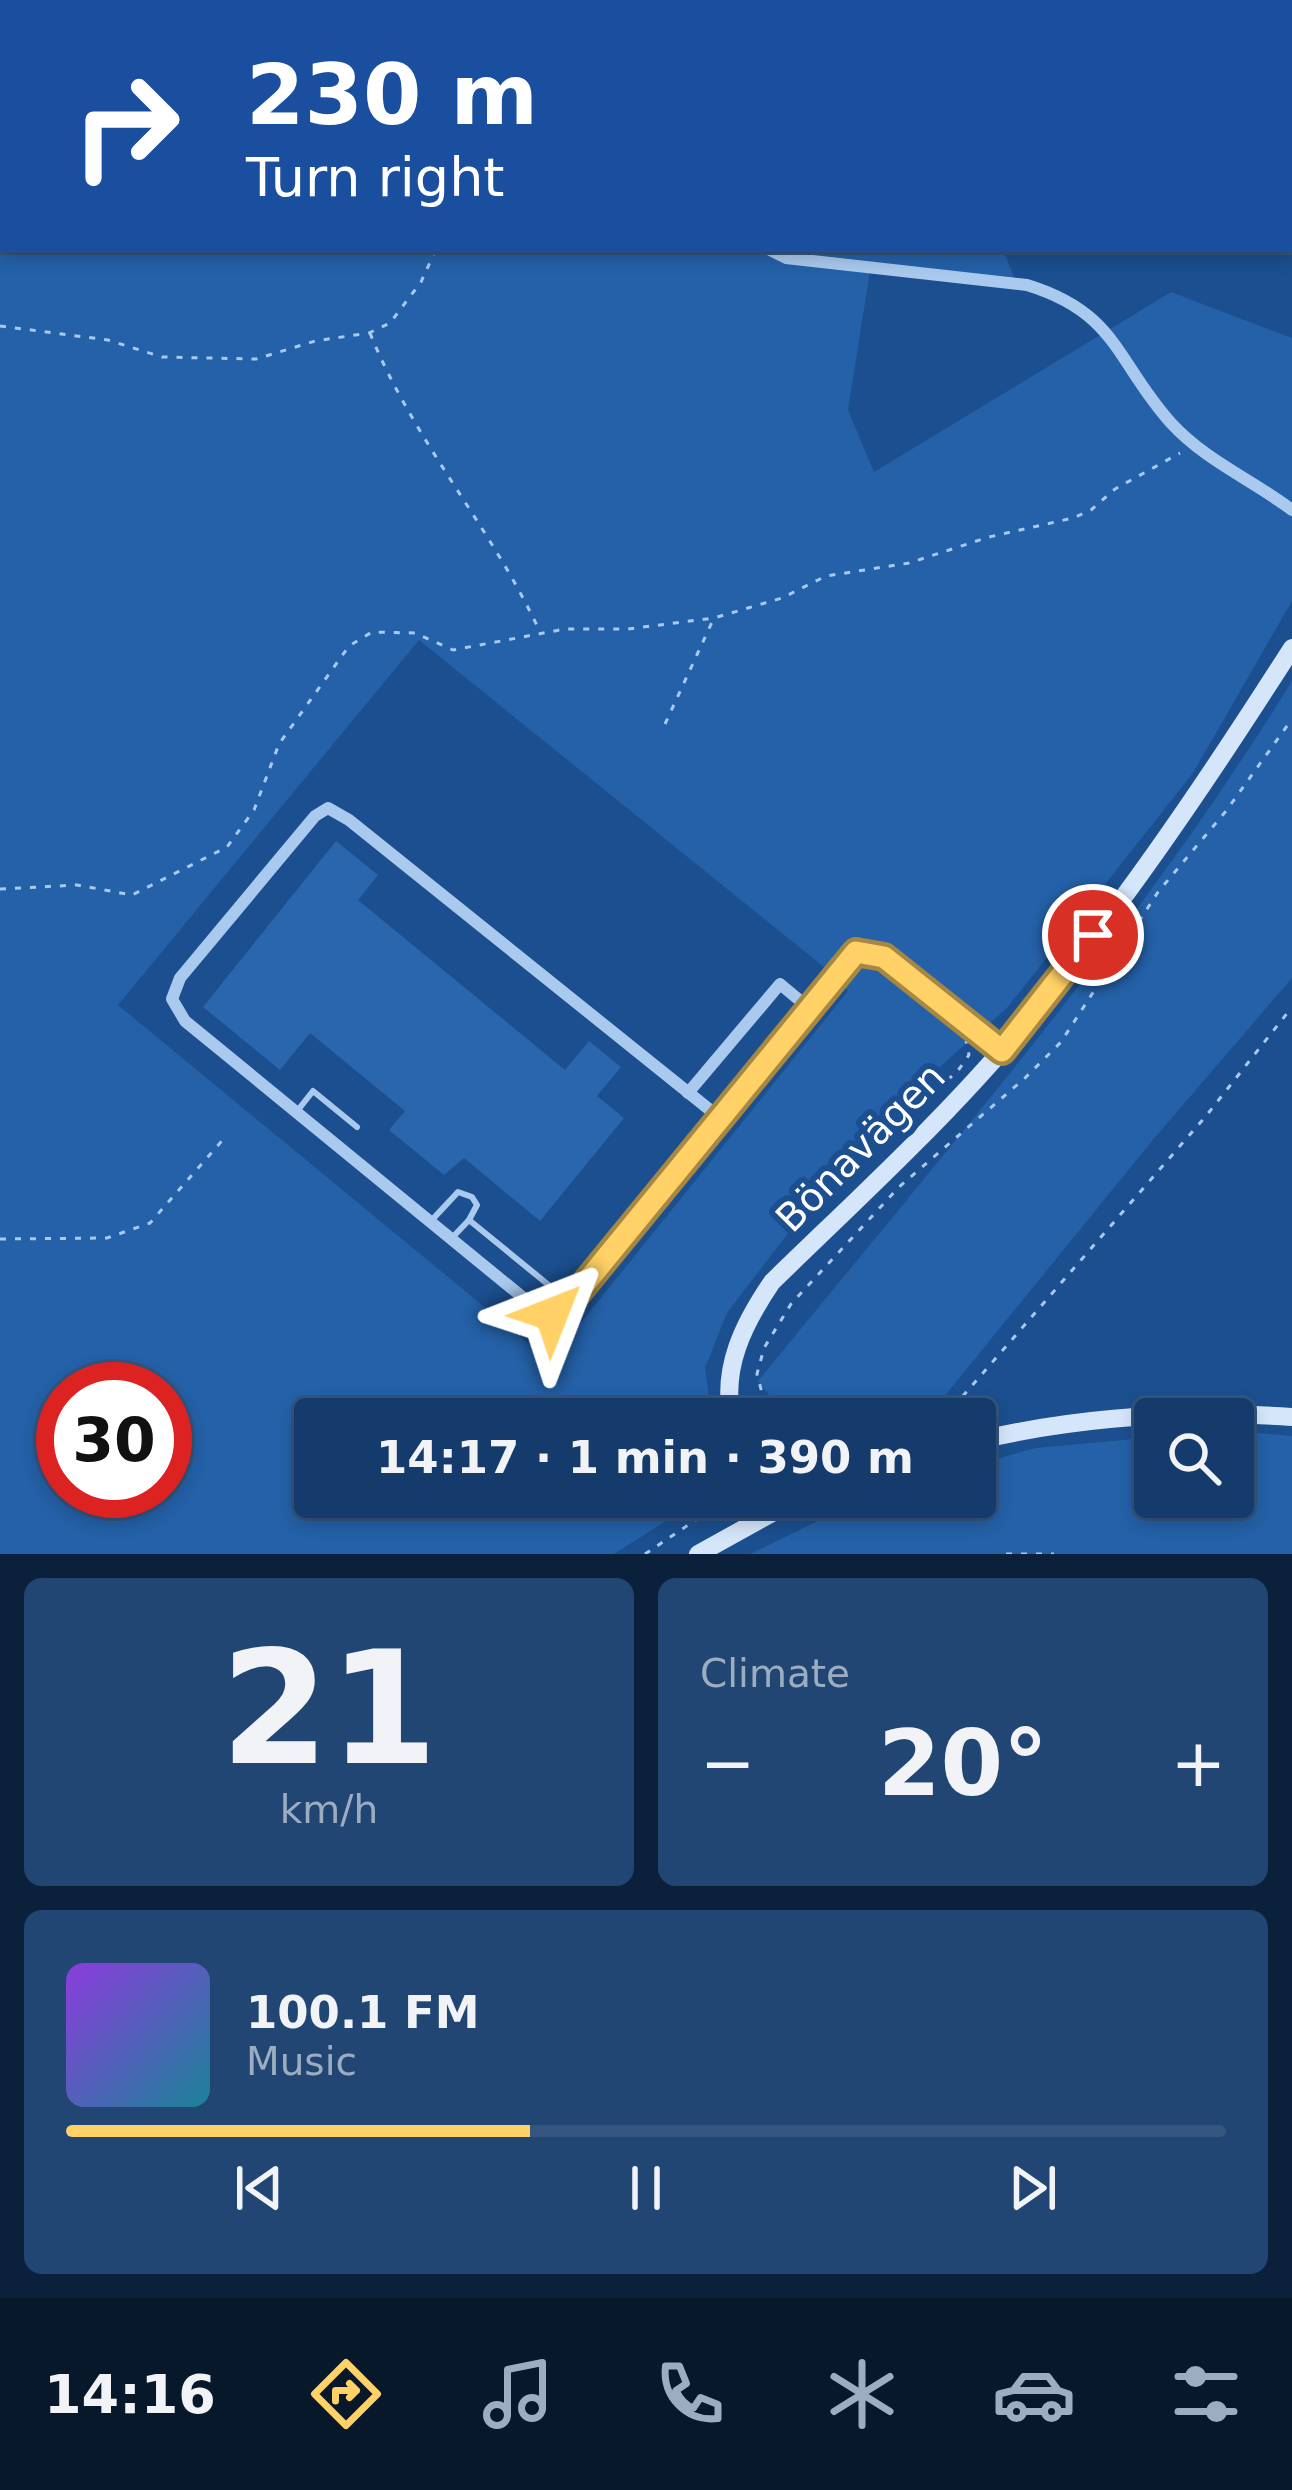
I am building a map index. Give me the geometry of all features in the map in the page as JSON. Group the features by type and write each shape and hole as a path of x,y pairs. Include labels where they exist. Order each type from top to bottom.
{"street":[{"path":"774,252 1027,285 1062,296 1107,332 1169,421 1208,458 1292,510"},
{"name":"Bönavägen","path":"730,1398 735,1350 751,1313 772,1282 1002,1051 1215,769 1292,648"},
{"path":"720,1118 328,808 315,816 180,978 172,999 185,1021 295,1113 532,1305 552,1314 570,1302 856,952 884,957 1002,1051"},
{"path":"688,1093 780,984 810,1009"},
{"path":"996,1436 1147,1416 1292,1417"},
{"path":"698,1554 747,1518"}],"lane":[{"path":"295,1113 313,1091 357,1126"},
{"path":"431,1222 458,1192 472,1197 477,1205 470,1220 451,1239"},
{"path":"470,1220 570,1302"}],"path":[{"path":"0,326 108,340 162,357 256,359 315,341 370,333 390,323 421,282 435,252"},
{"path":"370,333 412,417 516,580 541,633"},
{"path":"0,889 77,885 132,895 227,847 254,809 280,744 358,638 372,632 415,633 453,650 565,629 628,629 714,619 782,598 826,576 910,563 988,537 1072,518 1193,443"},
{"path":"665,724 714,619"},
{"path":"763,1398 757,1374 764,1348 791,1304 899,1187 1060,1042 1158,892 1226,812 1292,719"},
{"path":"962,1398 1206,1116 1292,1007"},
{"path":"901,1118 957,1072 969,1055 963,1036"},
{"path":"0,1239 107,1238 150,1223 226,1135"},
{"path":"646,1554 699,1518"},
{"path":"1006,1554 1054,1554"}],"shaded area":[{"path":"0,252 1004,252 1019,290 870,271 848,410 874,472 1171,292 1292,338 1292,601 1193,773 1095,897 1006,1009 837,1169 727,1313 705,1368 709,1398 294,1398 294,1518 671,1518 614,1554 0,1554","holes":["419,640 848,991 550,1361 118,1005"]},
{"path":"1292,681 1292,978 943,1398 771,1398 758,1381 1037,1040 1232,774"},
{"path":"1254,1433 1292,1436 1292,1554 750,1554 824,1518 996,1518 996,1459 1036,1448 1134,1439 1134,1518 1254,1518"}],"building":[{"path":"336,841 378,875 358,900 565,1070 589,1041 621,1067 597,1096 624,1118 540,1221 464,1158 444,1175 389,1130 405,1111 310,1033 280,1070 203,1007"}],"route":[{"path":"552,1314 570,1302 856,952 884,957 1002,1051 1093,935"}]}
